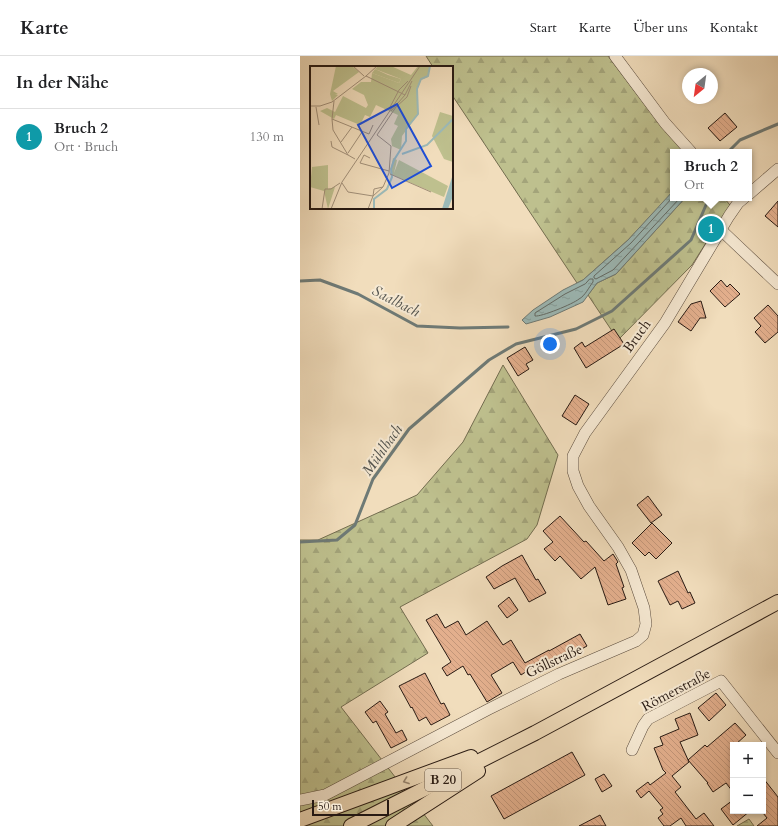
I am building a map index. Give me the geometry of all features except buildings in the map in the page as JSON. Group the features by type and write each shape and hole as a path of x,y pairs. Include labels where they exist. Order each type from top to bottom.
{"main road":[{"name":"B 20","path":"351,826 535,733 778,602"},
{"path":"300,820 535,733"},
{"path":"393,826 535,733"}],"street":[{"path":"615,56 665,123 687,149"},
{"path":"752,191 778,169"},
{"name":"Bruch","path":"573,456 585,432 665,323 738,201"},
{"path":"721,230 778,284"},
{"name":"Göllstraße","path":"300,800 325,795 482,712 552,677 636,641 643,635 646,624 644,608 631,570 618,547 589,506 578,486 573,471 573,456"},
{"name":"Römerstraße","path":"632,750 643,726 648,719 721,681 774,741 778,753"}],"green space":[{"path":"426,56 608,56 661,126 681,149 670,149 670,195 628,240 583,280 577,283 453,97 453,66 432,66"},
{"path":"682,201 727,201 730,205 692,265 618,340 588,295 597,283 616,274"},
{"path":"503,365 558,455 537,525 527,539 400,607 428,653 341,707 433,826 300,826 300,540 318,540 417,495 463,442"},
{"path":"749,819 754,826 737,826"}],"water":[{"path":"670,194 670,201 682,201 616,274 597,283 583,302 550,317 526,324 522,320 533,310 563,290 583,280 628,240"}],"waterway":[{"path":"731,149 740,140 778,124"},
{"name":"Mühlbach","path":"300,542 337,540 355,525 373,479 409,429 489,360 516,344 576,329 612,311 691,240 708,201"},
{"name":"Saalbach","path":"300,281 320,280 358,294 417,326 460,328 508,327"}],"place":[{"name":"Bruch 2","path":"711,229"}]}
